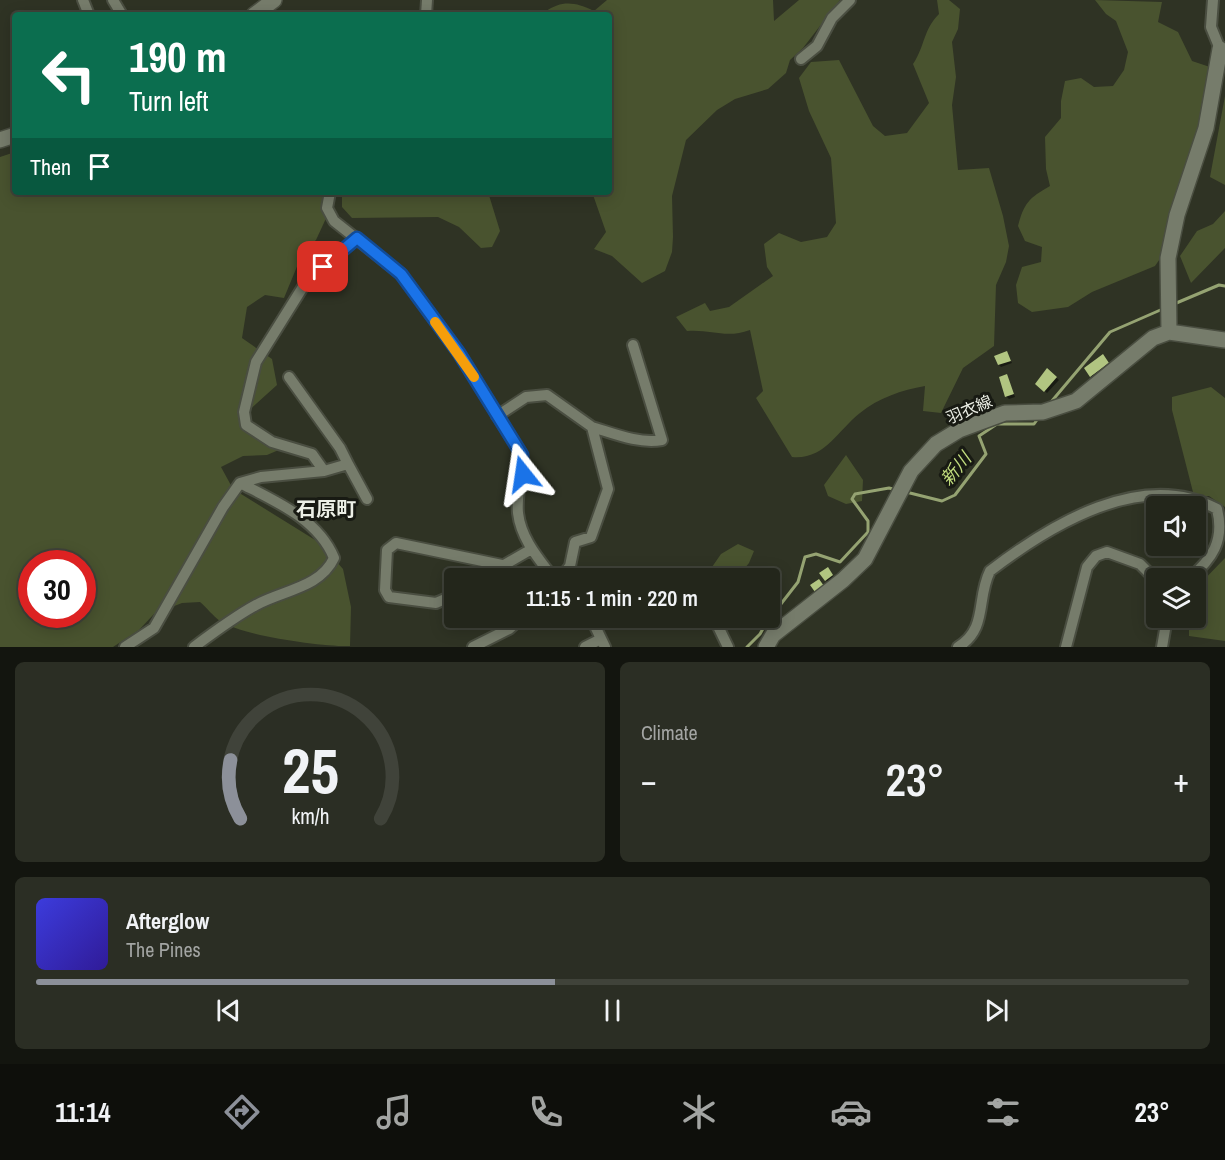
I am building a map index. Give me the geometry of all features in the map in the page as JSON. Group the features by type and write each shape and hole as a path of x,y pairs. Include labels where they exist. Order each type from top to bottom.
{"street":[{"path":"258,12 274,0"},
{"path":"801,59 817,45 832,18 850,0"},
{"path":"1213,0 1210,27 1220,49 1206,128 1177,215 1168,258 1169,332 1225,340"},
{"path":"329,195 327,208 334,221 401,274 459,353 522,455 523,474 518,512 530,550 545,568"},
{"path":"324,471 312,454 272,442 254,432 246,425 243,412 256,362 306,282 357,238"},
{"name":"羽衣線","path":"766,647 773,635 843,580 865,559 911,471 936,444 959,430 1005,413 1042,412 1076,401 1153,338 1169,332"},
{"path":"497,416 526,397 547,395 592,427 626,438 652,442 662,440 633,345"},
{"path":"290,377 340,448 367,499"},
{"path":"568,568 575,542 591,537 608,489 592,427"},
{"path":"125,647 154,627 223,507 240,483 261,477 324,471 348,464"},
{"path":"194,647 258,604 312,581 328,570 334,558 330,548 295,512 240,483"},
{"path":"958,647 970,640 975,630 990,572 1079,514 1098,505 1121,499 1168,495 1201,500 1217,509 1223,536 1215,550 1199,568"},
{"path":"444,599 436,603 389,597 385,590 387,550 396,543 501,566"},
{"path":"498,568 530,550"},
{"path":"1066,647 1087,567 1096,556 1107,552 1140,564 1146,570"},
{"path":"473,647 508,628"},
{"path":"585,647 603,643 595,628"},
{"path":"719,628 728,647"},
{"path":"1162,647 1165,628"}],"green space":[{"path":"607,0 773,0 774,21 799,0 840,0 803,48 790,60 786,73 768,89 735,99 717,110 686,140 672,196 672,252 665,271 642,283 612,256 594,249 606,232 593,195 612,195 612,12 545,12 563,4 581,6 594,11"},
{"path":"937,0 949,0 960,9 958,29 952,42 956,77 952,105 958,170 989,168 1009,246 1006,262 996,285 994,346 963,368 941,413 923,411 925,386 891,395 867,408 822,449 803,457 792,457 756,398 763,391 750,330 733,334 687,331 676,317 705,303 710,311 729,307 773,276 767,267 764,244 779,233 801,242 827,237 836,223 831,158 809,111 799,78 811,62 839,60 873,126 885,136 907,133 929,103 913,64 930,26 939,14"},
{"path":"1095,0 1162,2 1158,22 1178,32 1192,61 1213,68 1204,93 1199,129 1164,253 1155,266 1092,292 1068,307 1032,312 1018,303 1016,285 1022,267 1041,262 1042,247 1025,241 1018,226 1028,202 1050,186 1046,169 1045,137 1061,118 1061,101 1065,81 1081,78 1094,87 1113,86 1124,70 1128,52 1116,21 1106,14"},
{"path":"1225,96 1225,185 1210,177"},
{"path":"12,153 12,195 322,195 322,204 328,214 316,240 303,252 284,298 265,295 247,307 242,338 272,359 277,385 246,413 259,437 281,449 267,455 243,456 221,467 233,489 320,543 343,569 351,607 350,646 322,645 246,631 220,621 200,602 182,603 154,614 139,630 113,647 0,647 0,157"},
{"path":"342,195 489,195 500,231 492,247 481,248 459,227 438,217 352,218 342,207"},
{"path":"1225,211 1225,248 1191,283 1180,256 1197,231 1213,224"},
{"path":"1211,387 1225,398 1225,507 1209,496 1194,496 1172,410 1172,397"},
{"path":"846,455 863,480 862,501 846,504 828,496 824,485"},
{"path":"738,544 754,551 745,568 712,568 721,554"},
{"path":"1225,558 1225,641 1189,636 1189,628 1206,628 1206,578"}],"building":[{"path":"1007,351 1011,361 998,365 994,356"},
{"path":"1103,354 1109,363 1090,377 1084,368"},
{"path":"1047,368 1057,377 1044,392 1035,384"},
{"path":"1007,374 1014,394 1005,397 999,377"},
{"path":"828,567 833,575 825,581 819,573"},
{"path":"819,579 824,586 815,592 810,585"}],"waterway":[{"name":"新川","path":"1174,304 1219,285 1225,286"},
{"name":"新川","path":"1051,402 1110,332 1165,308"},
{"name":"新川","path":"906,492 942,501 955,495 986,454 979,436 997,424 1034,424 1039,417"},
{"name":"新川","path":"780,605 798,582 805,557 816,554 840,562 868,532 868,521 852,499 855,494 889,488 897,490"},
{"name":"新川","path":"747,647 763,628"}],"slow traffic":[{"path":"435,322 474,377"}],"district":[{"name":"石原町","path":"326,509"}],"route":[{"path":"323,267 357,238 401,274 459,353 522,455 523,474"}]}
